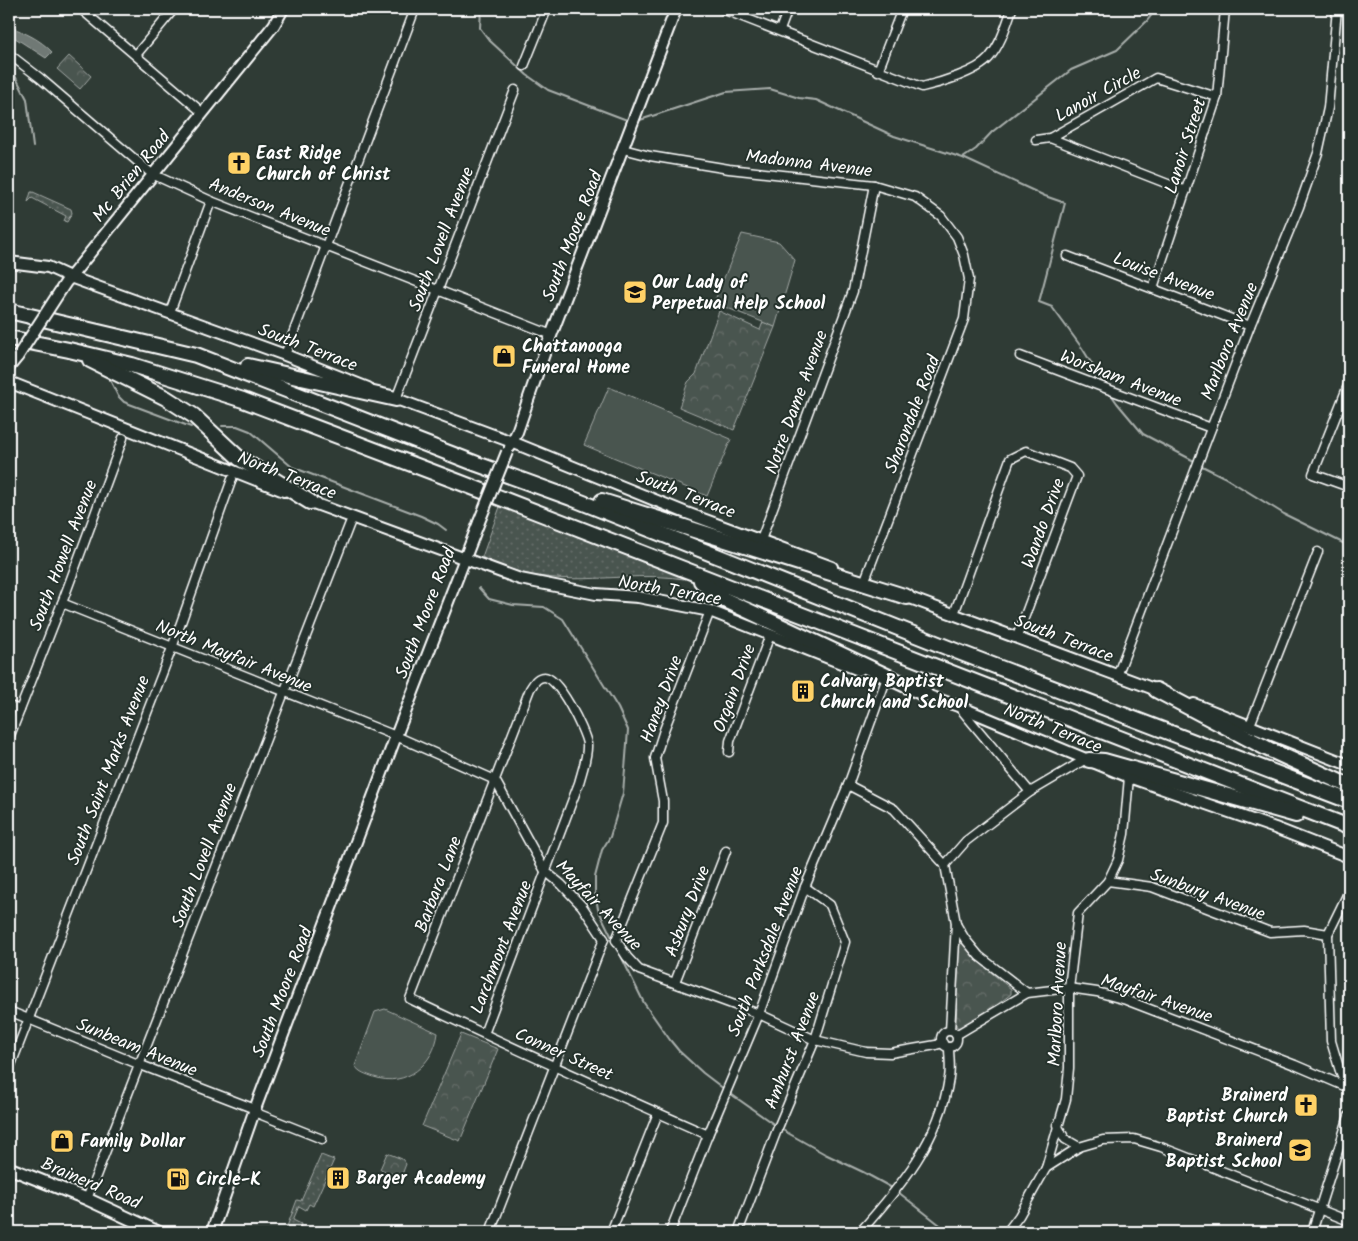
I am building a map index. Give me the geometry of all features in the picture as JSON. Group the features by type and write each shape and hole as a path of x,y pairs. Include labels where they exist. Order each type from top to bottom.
{"highway":[{"path":"9,311 396,399"},
{"path":"9,338 132,365 243,400 1349,829"},
{"path":"69,350 166,398 194,416 239,458 310,502"},
{"path":"196,355 477,464 571,498 970,656 1349,800"},
{"path":"571,498 589,497 906,597"},
{"path":"688,572 724,599 925,694"},
{"path":"1156,690 1268,749 1349,786"},
{"path":"1087,760 1104,761 1349,829"}],"main road":[{"name":"Brainerd Road","path":"9,1168 87,1199 158,1232"}],"street":[{"path":"81,9 203,113"},
{"path":"136,55 174,9"},
{"name":"Mc Brien Road","path":"9,367 68,279 274,26 283,9"},
{"path":"284,355 415,9"},
{"path":"524,66 547,9"},
{"name":"South Moore Road","path":"212,1232 254,1111 396,736 464,558 517,432 676,9"},
{"path":"722,9 780,30 878,71 922,87 964,74 988,59 1001,38 1012,9"},
{"path":"780,30 788,9"},
{"path":"878,71 902,9"},
{"name":"Lanoir Street","path":"1153,288 1217,97 1226,9"},
{"name":"Marlboro Avenue","path":"1117,676 1250,326 1299,208 1318,153 1328,108 1337,9"},
{"name":"Anderson Avenue","path":"9,54 40,78 152,174 211,201 552,335"},
{"name":"Lanoir Circle","path":"1036,140 1050,138 1156,78 1217,97"},
{"name":"South Lovell Avenue","path":"396,399 515,90"},
{"name":"Lanoir Circle","path":"1050,138 1186,191"},
{"name":"Madonna Avenue","path":"622,149 650,156 729,169 874,185 915,197 941,216 957,237 964,256"},
{"name":"Notre Dame Avenue","path":"761,540 853,291 874,185"},
{"path":"170,312 211,201"},
{"name":"Sharondale Road","path":"865,580 964,318 969,279 964,256"},
{"name":"Louise Avenue","path":"1067,256 1250,326"},
{"name":"South Terrace","path":"9,262 48,267 68,279 170,312 396,399 510,447 1250,725 1349,765"},
{"name":"Worsham Avenue","path":"1020,356 1211,428"},
{"name":"North Terrace","path":"9,382 310,502 520,579 596,594 638,597 710,611 958,706 1129,777 1275,828 1349,857"},
{"path":"1349,383 1314,474 1349,487"},
{"name":"South Howell Avenue","path":"9,738 62,603 123,438"},
{"name":"Wando Drive","path":"954,614 1010,459 1026,451 1070,468 1077,476 1017,637"},
{"name":"South Saint Marks Avenue","path":"9,1070 172,648 232,479"},
{"name":"South Lovell Avenue","path":"87,1199 350,523"},
{"path":"1250,725 1318,552"},
{"name":"North Mayfair Avenue","path":"62,603 396,736"},
{"name":"Haney Drive","path":"616,940 663,823 663,801 655,758 710,611"},
{"name":"Orgain Drive","path":"729,752 730,741 770,635"},
{"name":"Barbara Lane","path":"410,999 530,689 536,679 544,676 551,678 557,685 584,732 587,746 579,782 545,871"},
{"name":"South Parksdale Avenue","path":"670,1232 759,1014 806,888 848,785 886,680"},
{"path":"9,706 20,710"},
{"path":"958,706 1030,792"},
{"path":"396,736 495,780"},
{"path":"946,865 966,841 1030,792 1087,760"},
{"name":"Marlboro Avenue","path":"1007,1232 1020,1216 1046,1168 1066,1099 1070,1068 1069,988 1078,913 1108,881 1118,860 1124,834 1129,777"},
{"name":"Mayfair Avenue","path":"495,780 545,871 561,884 582,906 604,939 616,940 627,957 639,970 759,1014 815,1040 866,1052 890,1053 946,1045"},
{"path":"848,785 894,809 946,865 956,923 953,1033 956,1043 946,1045"},
{"name":"Asbury Drive","path":"675,982 726,851"},
{"name":"Larchmont Avenue","path":"484,1034 545,871"},
{"name":"Sunbury Avenue","path":"1108,881 1152,887 1270,932 1304,930 1328,934"},
{"name":"Amhurst Avenue","path":"738,1232 778,1126 815,1040 845,942 830,905 806,888"},
{"path":"1349,892 1328,934 1331,1040 1340,1071 1349,1086"},
{"path":"956,923 965,939 979,956 1027,993"},
{"path":"490,1232 604,939"},
{"name":"Mayfair Avenue","path":"953,1033 1027,993 1069,988 1097,992 1126,1000 1349,1086"},
{"name":"Conner Street","path":"410,999 554,1067 708,1135"},
{"name":"Sunbeam Avenue","path":"9,1011 322,1139"},
{"path":"860,1232 895,1191 924,1150 937,1126 950,1076 943,1034 953,1033"},
{"path":"611,1232 658,1113"},
{"path":"1312,1232 1349,1116"},
{"path":"1057,1126 1065,1139 1080,1148"},
{"path":"1046,1168 1080,1148 1104,1140 1134,1139 1161,1147 1349,1221"}],"green space":[{"path":"69,56 91,76 80,89 57,69"},
{"path":"31,192 71,209 72,213 67,222 64,221 66,216 32,198 28,202"},
{"path":"742,234 779,242 795,260 775,327 724,305 718,305 715,300"},
{"path":"719,311 760,330 763,322 775,327 734,430 679,407 688,382 696,374"},
{"path":"609,387 731,439 707,496 584,445"},
{"path":"501,504 687,577 684,579 661,577 552,578 497,565 482,557"},
{"path":"963,943 975,959 1011,989 1011,994 994,1007 959,1028 956,1026 959,949 960,944"},
{"path":"385,1009 438,1033 431,1054 424,1063 416,1071 397,1079 386,1080 374,1077 361,1072 355,1066 375,1012"},
{"path":"461,1034 498,1049 460,1141 422,1126"},
{"path":"387,1153 402,1159 406,1164 401,1177 380,1169"},
{"path":"321,1155 334,1160 313,1206 309,1204 306,1210 299,1206 293,1220 301,1224 300,1228 308,1232 285,1232 297,1200 301,1201"}],"water":[{"path":"9,26 37,40 52,52 46,58 9,34"}],"waterway":[{"path":"481,9 480,28 489,40 527,75 548,90 627,120"},
{"path":"963,158 976,149 992,132 1071,70 1117,50 1147,21 1156,9"},
{"path":"9,69 12,70 27,99 33,147"},
{"path":"640,120 726,92 770,89 799,98 816,100 894,136 963,158 1045,196 1065,203 1039,302 1052,307 1082,348 1105,385"},
{"path":"110,380 118,396 124,402 191,427"},
{"path":"1110,393 1143,434 1196,462"},
{"path":"222,426 237,426 250,431 292,467 421,516 446,530"},
{"path":"1200,465 1224,477 1284,514 1349,546"},
{"path":"479,588 489,599 513,605 544,607 563,619 618,708 628,730 623,793 610,837 602,850 595,877 598,909 644,1003 679,1051 724,1089"},
{"path":"728,1092 775,1125"},
{"path":"779,1128 894,1189"},
{"path":"898,1192 949,1232"}],"place":[{"name":"East Ridge Church of Christ","path":"239,163"},
{"name":"Our Lady of Perpetual Help School","path":"635,292"},
{"name":"Chattanooga Funeral Home","path":"504,356"},
{"name":"Calvary Baptist Church and School","path":"803,691"},
{"name":"Brainerd Baptist Church","path":"1306,1105"},
{"name":"Family Dollar","path":"62,1141"},
{"name":"Brainerd Baptist School","path":"1300,1150"},
{"name":"Barger Academy","path":"338,1178"},
{"name":"Circle-K","path":"178,1179"}]}
